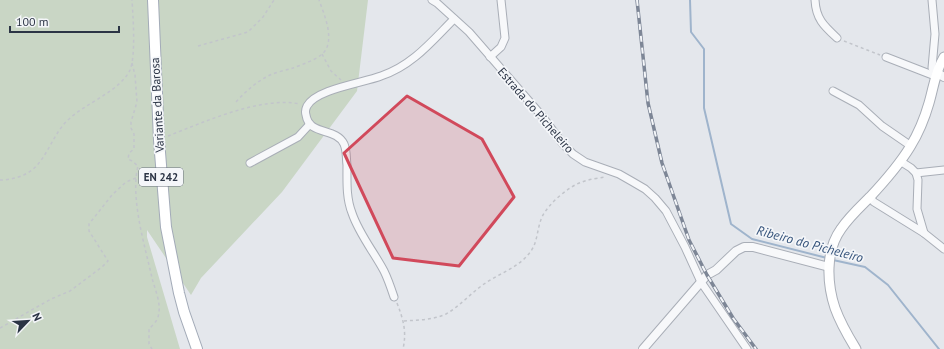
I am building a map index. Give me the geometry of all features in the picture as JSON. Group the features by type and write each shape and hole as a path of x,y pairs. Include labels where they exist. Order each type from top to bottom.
{"main road":[{"name":"Variante da Barosa","path":"153,0 163,205 168,243 184,312 197,349"},
{"path":"856,349 842,324 835,307 830,286 830,261 836,237 842,227 900,161 911,146 926,113 944,56"}],"street":[{"path":"490,57 501,47 504,38 501,0"},
{"path":"815,0 815,11 818,18 836,38"},
{"path":"932,0 936,34 932,68 938,75"},
{"name":"Estrada do Picheleiro","path":"437,1 469,32 542,116 562,144 573,154 585,162 619,174 645,189 655,198 666,211 701,282 747,349"},
{"path":"394,297 384,272 358,227 352,212 348,195 346,151 343,143 339,137 315,129 306,121 305,111 307,105 313,99 333,90 382,76 414,59 454,19"},
{"path":"886,57 938,75"},
{"path":"833,92 859,105 882,126 911,146"},
{"path":"250,163 298,137 310,124"},
{"path":"900,161 916,173 918,180 917,209 924,233"},
{"path":"916,173 944,170"},
{"path":"869,197 874,202 942,245"},
{"path":"643,349 707,275 720,266 736,251 744,247 830,261"}],"path":[{"path":"0,180 22,176 30,171 37,165 59,131 69,119 83,108 111,91 127,76 132,63 134,41 132,0"},
{"path":"198,46 248,32 263,17 274,0"},
{"path":"236,102 254,85 270,75 295,67 322,54 328,44 329,33 325,15 319,0"},
{"path":"836,38 886,57"},
{"path":"322,54 331,71 339,79 350,85"},
{"path":"132,63 135,75 137,102 131,122 131,128 134,134 134,149 129,153 128,159 138,166 136,178 137,204 144,242 159,303 158,318 149,329 149,344 152,349"},
{"path":"159,140 222,115 270,103 290,102 307,105"},
{"path":"404,321 436,317 446,314 454,309 484,284 506,272 525,259 536,243 541,218 546,210 558,198 569,189 582,182 619,174"},
{"path":"0,328 51,299 70,291 102,267 108,260 89,231 89,224 112,195 126,182 136,178 156,176"},
{"path":"394,297 404,321 405,342 403,349"}],"highlighted area":[{"path":"407,96 482,139 514,197 459,266 393,258 344,153"}],"green space":[{"path":"0,0 368,0 357,91 282,192 201,278 191,295 147,230 147,237 180,349 0,349"}],"waterway":[{"name":"Ribeiro do Picheleiro","path":"690,0 691,32 704,49 704,108 731,224 752,239 827,258"},
{"name":"Ribeiro do Picheleiro","path":"833,260 865,267 888,285 939,349"}],"railway":[{"path":"637,0 648,103 662,163 689,240 707,275 733,318 756,349"}]}
